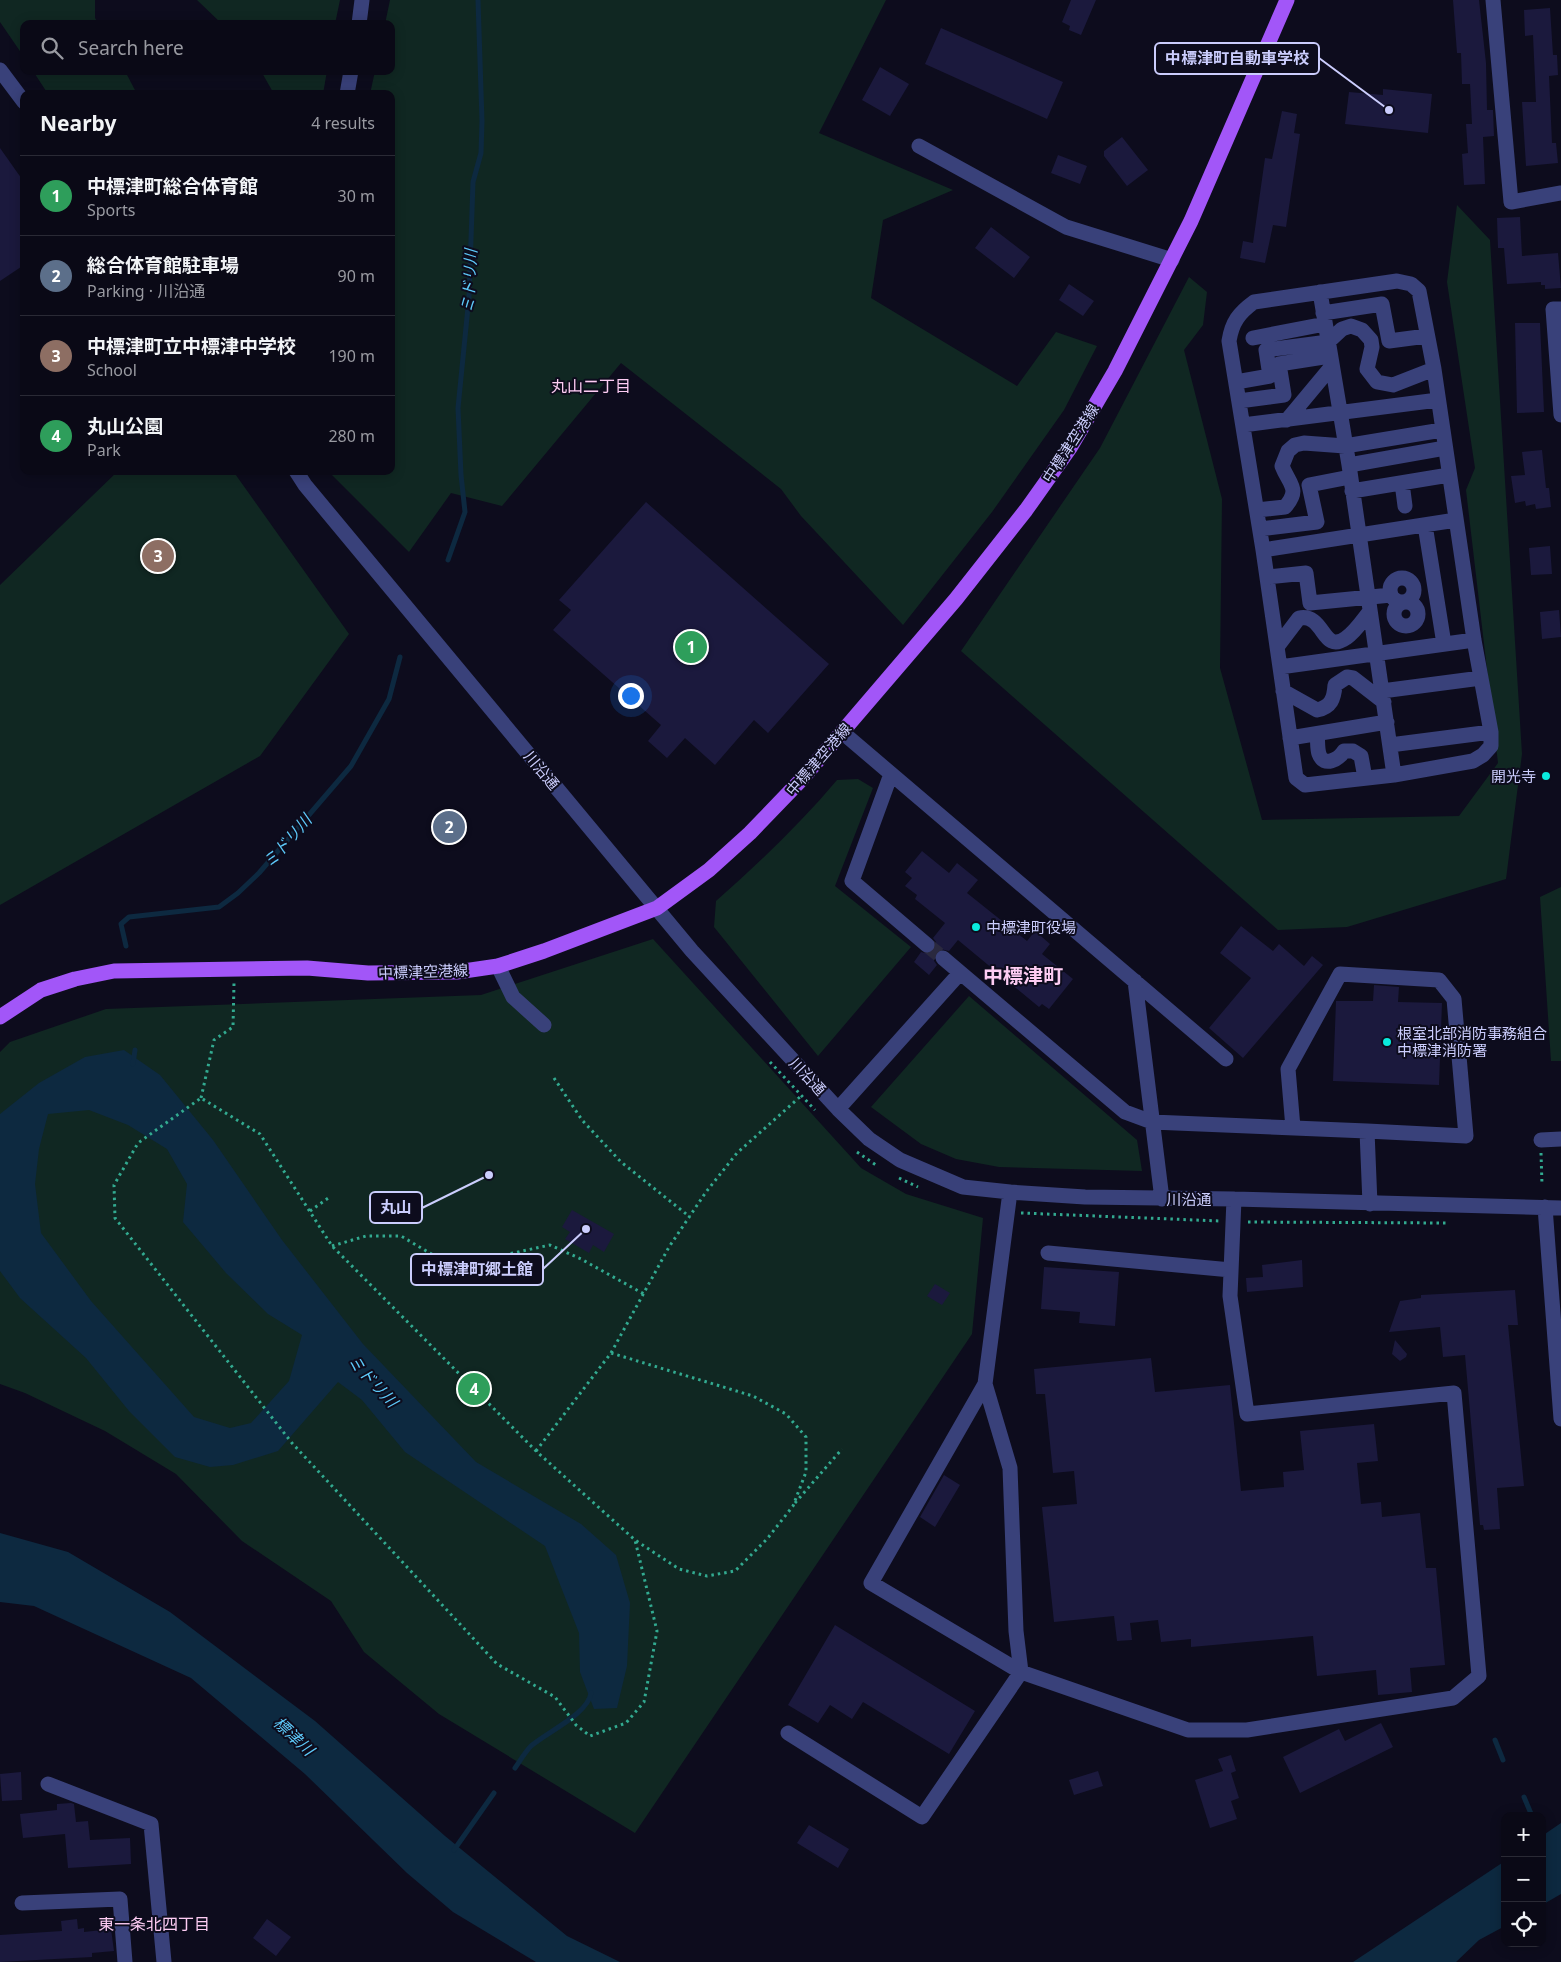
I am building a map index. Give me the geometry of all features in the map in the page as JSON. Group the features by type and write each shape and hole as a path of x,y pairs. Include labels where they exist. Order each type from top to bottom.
{"main road":[{"name":"中標津空港線","path":"0,1017 42,990 75,979 114,970 307,968 368,973 456,972 498,966 544,951 657,908 709,870 750,833 842,732 956,599 1026,510 1070,448 1115,371 1172,260 1287,0"}],"street":[{"path":"360,20 362,0"},
{"path":"1493,0 1511,202 1561,193"},
{"path":"0,70 20,97"},
{"path":"348,90 350,75"},
{"path":"919,146 1066,228 1172,260"},
{"path":"1397,281 1411,284 1418,291 1427,336 1434,369 1480,678 1491,732 1491,746 1473,761 1394,775 1305,785 1296,778 1260,529 1229,341 1231,327 1237,316 1254,302 1397,281"},
{"path":"1320,292 1394,775"},
{"path":"1253,338 1282,325 1324,319 1382,304 1389,341 1427,336"},
{"path":"1561,309 1553,309 1561,415"},
{"path":"1287,420 1304,388 1330,354 1346,327 1362,330 1370,337 1372,344 1367,365 1369,374 1381,384 1393,385 1434,369"},
{"path":"1236,382 1270,376 1266,350 1330,354"},
{"path":"1239,401 1284,395 1279,364 1330,354"},
{"path":"1243,426 1438,400"},
{"path":"1256,510 1285,508 1291,500 1294,491 1292,483 1282,466 1288,451 1295,445 1304,443 1345,446 1442,430"},
{"path":"1260,529 1317,522 1309,485 1350,478 1445,448"},
{"name":"川沿通","path":"299,475 657,908 838,1109 869,1139 900,1160 963,1187 1010,1192 1085,1197 1561,1208"},
{"path":"1350,478 1402,483 1449,475"},
{"path":"1402,483 1405,506"},
{"path":"1263,550 1456,520"},
{"path":"1425,525 1444,644"},
{"path":"1267,578 1306,572 1310,603 1369,604 1391,595"},
{"path":"1405,602 1413,593 1413,587 1409,581 1400,578 1391,586 1391,595 1396,600 1414,605 1418,613 1415,623 1407,627 1411,648"},
{"path":"1277,647 1299,618 1308,616 1313,618 1324,636 1331,642 1340,642 1348,638 1369,604"},
{"path":"1280,667 1474,640"},
{"path":"1283,690 1317,710 1325,708 1330,704 1334,696 1335,685 1347,677 1353,678 1383,696 1480,678"},
{"path":"1290,738 1386,722"},
{"path":"842,732 1226,1058"},
{"path":"1390,745 1441,732 1491,732"},
{"path":"1317,734 1319,755 1324,760 1332,761 1339,758 1344,751 1353,751 1361,756 1365,778"},
{"path":"891,774 852,881 927,945"},
{"path":"943,958 1125,1112 1152,1122 1466,1136 1454,999 1439,980 1340,974 1288,1069 1293,1128"},
{"path":"498,966 513,997 544,1025"},
{"path":"838,1109 960,973"},
{"path":"1135,981 1162,1199"},
{"path":"1367,1131 1370,1204"},
{"path":"1541,1140 1561,1139"},
{"path":"1010,1192 985,1384 872,1583 1020,1672 1188,1730 1247,1730 1453,1698 1479,1676 1454,1393 1247,1414 1230,1296 1234,1199"},
{"path":"1545,1207 1561,1419"},
{"path":"1048,1253 1231,1270"},
{"path":"788,1733 922,1817 1020,1672 1016,1631 1010,1468 985,1384"},
{"path":"48,1784 151,1824 164,1962"},
{"path":"22,1903 120,1899 125,1962"}],"path":[{"path":"234,968 233,1027 214,1040 201,1098 138,1143 114,1185 115,1218 260,1404 292,1442 498,1664 555,1697 576,1725 590,1736 626,1722 644,1702 657,1631 635,1540"},
{"path":"554,1078 582,1120 621,1162 690,1217"},
{"path":"536,1451 611,1352 670,1247 737,1153 801,1096"},
{"path":"201,1098 260,1134 332,1246 536,1451 635,1540 678,1569 707,1576 736,1571 767,1539 842,1448"},
{"path":"1541,1140 1542,1185"},
{"path":"310,1211 331,1196"},
{"path":"332,1246 366,1236 401,1236 433,1255 458,1265 550,1245 581,1258 644,1294"},
{"path":"611,1352 753,1396 786,1414 806,1437 806,1472 793,1506"}],"green space":[{"path":"0,0 95,0 96,20 20,20 20,51 0,22"},
{"path":"197,0 340,0 336,20 218,20"},
{"path":"390,0 886,0 819,133 953,190 883,220 871,298 1017,386 1056,332 1097,346 1064,410 992,512 903,625 801,516 781,489 621,363 502,506 451,493 409,552 332,475 395,475 395,90 371,90 374,75 395,75 395,20 386,20"},
{"path":"36,75 127,75 135,90 45,90"},
{"path":"263,75 326,75 324,90 272,90"},
{"path":"1457,205 1490,240 1522,754 1506,879 1347,927 1278,930 961,651 1100,448 1189,277 1207,292 1203,325 1184,350 1222,499 1220,668 1262,820 1459,816 1498,763 1466,490 1475,468 1447,282"},
{"path":"114,475 236,475 349,634 260,756 0,905 0,585"},
{"path":"858,779 873,788 835,886 911,947 818,1056 714,927 716,901 779,843 837,780"},
{"path":"1561,887 1561,1061 1551,1061 1540,897"},
{"path":"653,939 861,1168 906,1194 983,1218 972,1334 635,1833 439,1714 364,1652 331,1601 242,1541 176,1474 105,1431 25,1393 0,1384 0,1052 10,1042 106,1009 481,995"},
{"path":"969,996 1137,1140 1142,1171 999,1167 956,1159 921,1144 871,1107"}],"water":[{"path":"124,1050 160,1075 213,1140 282,1240 363,1344 476,1462 581,1524 616,1555 630,1603 627,1666 617,1708 594,1709 580,1672 579,1633 545,1546 405,1452 362,1400 338,1382 278,1451 233,1465 210,1467 175,1457 129,1411 86,1358 20,1298 0,1271 0,1114 39,1083 85,1057","holes":["89,1110 128,1125 167,1149 187,1184 183,1222 226,1273 268,1314 302,1335 289,1381 251,1423 230,1428 194,1417 91,1301 41,1233 35,1184 39,1149 48,1114"]},
{"name":"標津川","path":"0,1533 68,1552 170,1612 315,1721 445,1836 567,1936 620,1962 536,1962 453,1912 407,1873 305,1774 191,1678 34,1606 0,1602"},
{"path":"1561,1823 1561,1894 1546,1903 1546,1857 1546,1833"},
{"path":"1501,1864 1501,1928 1479,1940 1456,1962 1353,1962"}],"building":[{"path":"1071,0 1096,0 1081,35 1069,30 1070,26 1062,22"},
{"path":"1453,0 1479,0 1486,63 1487,110 1493,110 1494,136 1483,137 1485,184 1464,185 1462,154 1468,153 1466,124 1472,124 1470,84 1462,84 1461,53 1457,53"},
{"path":"1550,8 1553,55 1557,55 1558,75 1549,76 1552,143 1556,143 1558,163 1526,166 1522,102 1536,102 1533,35 1525,36 1524,10"},
{"path":"941,28 1063,82 1047,119 925,64"},
{"path":"880,67 909,84 890,116 862,100"},
{"path":"1383,89 1432,94 1428,133 1345,124 1349,92 1383,95"},
{"path":"1282,111 1297,114 1294,133 1300,134 1286,227 1273,225 1265,263 1240,258 1243,241 1253,243 1265,158 1272,159"},
{"path":"1122,137 1148,170 1127,186 1104,156 1104,151"},
{"path":"0,148 20,176 20,268 0,281"},
{"path":"1058,155 1087,166 1080,184 1051,173"},
{"path":"1520,217 1522,256 1558,253 1561,288 1545,289 1545,285 1541,285 1541,282 1507,284 1504,248 1498,248 1497,218"},
{"path":"991,227 1030,257 1014,278 975,248"},
{"path":"1069,284 1094,301 1083,316 1059,300"},
{"path":"1515,323 1540,323 1544,412 1517,413"},
{"path":"1542,450 1546,488 1549,488 1551,507 1536,509 1535,504 1526,506 1525,501 1515,503 1511,476 1525,475 1522,452"},
{"path":"646,502 829,664 768,733 754,720 715,765 685,738 667,758 648,741 661,725 553,630 571,610 559,600"},
{"path":"1550,546 1552,574 1531,575 1529,548"},
{"path":"1559,610 1561,637 1542,639 1540,612"},
{"name":"中標津町役場","path":"922,851 949,873 957,863 978,880 967,893 1027,941 1035,931 1050,944 1042,954 1073,979 1049,1009 1042,1004 1039,1007 958,940 949,951 940,949 936,952 934,961 937,965 929,975 914,962 921,952 930,954 934,951 936,942 933,938 945,923 915,899 917,895 905,886 912,878 905,872"},
{"path":"1241,926 1273,951 1279,944 1304,966 1312,956 1323,965 1243,1058 1209,1028 1251,978 1220,953"},
{"name":"根室北部消防事務組合 中標津消防署","path":"1374,985 1399,987 1398,1002 1442,1003 1439,1085 1333,1081 1336,1001 1373,1001"},
{"path":"572,1210 614,1234 604,1252 593,1245 589,1253 565,1239 570,1232 562,1227"},
{"path":"1302,1260 1303,1287 1247,1292 1246,1278 1263,1277 1262,1265"},
{"path":"1044,1267 1119,1272 1115,1326 1079,1323 1080,1312 1041,1309"},
{"path":"935,1284 950,1293 942,1305 927,1296"},
{"path":"1515,1290 1518,1325 1508,1325 1524,1486 1497,1488 1500,1529 1484,1530 1483,1525 1480,1525 1465,1355 1443,1357 1440,1327 1389,1332 1400,1301 1421,1298 1421,1295"},
{"path":"1395,1340 1407,1354 1400,1361 1392,1354"},
{"path":"1151,1358 1155,1392 1230,1385 1241,1491 1284,1487 1283,1472 1304,1470 1300,1431 1374,1424 1378,1461 1357,1463 1361,1504 1381,1502 1382,1517 1420,1513 1426,1568 1436,1568 1445,1665 1410,1668 1412,1692 1378,1695 1376,1670 1317,1676 1313,1636 1191,1647 1191,1639 1161,1642 1158,1620 1130,1623 1132,1640 1117,1641 1114,1616 1054,1622 1042,1507 1077,1504 1074,1471 1053,1473 1045,1394 1036,1394 1034,1369"},
{"path":"944,1475 960,1485 935,1527 920,1517"},
{"path":"835,1625 975,1711 949,1754 863,1702 852,1719 830,1705 818,1723 788,1705"},
{"path":"1381,1723 1393,1747 1300,1793 1283,1757 1339,1729 1345,1741"},
{"path":"1231,1755 1236,1771 1231,1773 1239,1798 1231,1801 1237,1819 1210,1828 1195,1780 1223,1771 1218,1759"},
{"path":"1098,1771 1103,1786 1074,1795 1069,1780"},
{"path":"21,1772 22,1800 2,1801 0,1774"},
{"path":"57,1804 74,1804 76,1822 88,1821 90,1840 130,1838 131,1864 68,1868 65,1834 23,1838 20,1814 57,1810"},
{"path":"809,1825 849,1849 838,1868 797,1843"},
{"path":"77,1919 78,1929 84,1928 84,1932 111,1929 114,1951 92,1953 92,1957 0,1962 0,1935 62,1931 61,1921"},
{"path":"267,1919 291,1937 276,1956 253,1938"}],"waterway":[{"name":"ミドリ川","path":"448,560 465,512 461,475 458,408 469,297 473,182 481,153 482,121 478,0"},
{"name":"ミドリ川","path":"126,946 121,924 129,917 219,907 238,893 259,873 351,766 389,699 400,657"},
{"name":"ミドリ川","path":"133,1064 135,1050"},
{"path":"515,1768 531,1746 583,1708 591,1693"},
{"path":"1495,1740 1503,1760"},
{"path":"454,1850 494,1793"},
{"path":"1524,1797 1530,1812"}],"tunnel":[{"path":"927,945 943,958"}],"place":[{"name":"中標津町自動車学校","path":"1389,110"},
{"name":"中標津町立中標津中学校","path":"158,556"},
{"name":"中標津町総合体育館","path":"691,647"},
{"name":"開光寺","path":"1546,776"},
{"name":"総合体育館駐車場","path":"449,827"},
{"name":"中標津町役場","path":"976,927"},
{"name":"根室北部消防事務組合 中標津消防署","path":"1387,1042"},
{"name":"丸山","path":"489,1175"},
{"name":"中標津町郷土館","path":"586,1229"},
{"name":"丸山公園","path":"474,1389"}],"district":[{"name":"丸山二丁目","path":"591,386"},
{"name":"中標津町","path":"1023,975"},
{"name":"東一条北四丁目","path":"154,1924"}]}
